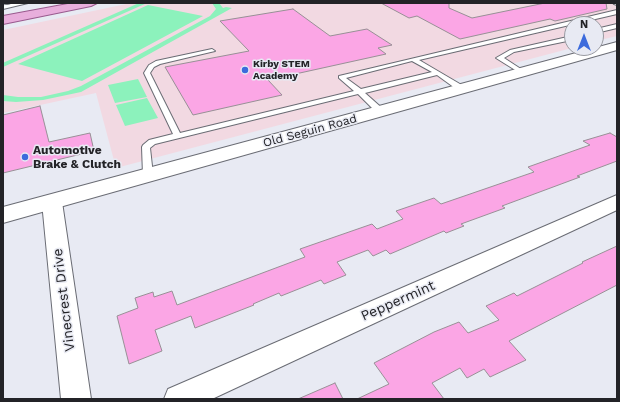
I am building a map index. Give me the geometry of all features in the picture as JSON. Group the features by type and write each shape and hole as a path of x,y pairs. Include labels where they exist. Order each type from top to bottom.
{"main road":[{"path":"3,20 91,3"}],"street":[{"name":"Old Seguin Road","path":"3,215 617,46"},
{"name":"Vinecrest Drive","path":"52,202 76,399"},
{"name":"Peppermint","path":"178,399 617,202"}],"lane":[{"path":"3,7 24,3"},
{"path":"380,111 342,77 617,12"},
{"path":"604,29 617,26"},
{"path":"522,72 499,58 512,51 564,40"},
{"path":"178,136 147,73 151,66 158,62 212,51"},
{"path":"413,59 462,89"},
{"path":"148,175 146,147 152,142 438,73"}],"shaded area":[{"name":"Kirby STEM Academy","path":"131,3 617,3 617,36 604,39 604,16 564,16 564,50 116,168 96,93 3,113 3,30"}],"green space":[{"path":"139,3 147,3 3,67 3,63 5,62"},
{"path":"212,3 219,3 223,8 232,8 81,92 43,100 16,102 3,101 3,95 18,97 41,97 68,91 81,86 210,16 216,9"},
{"path":"148,5 203,16 82,81 18,64"},
{"path":"138,79 147,97 115,103 108,85"},
{"path":"147,98 158,118 125,126 116,105"}],"building":[{"path":"381,3 449,3 449,8 472,18 545,3 606,3 607,9 577,16 564,16 564,19 555,21 550,19 460,39 417,16 409,18"},
{"path":"293,9 330,36 367,29 392,45 378,48 386,54 268,80 282,95 193,115 165,67 249,51 220,21"},
{"path":"40,106 49,142 90,133 94,151 3,173 3,115"},
{"path":"610,133 617,137 617,161 577,176 580,177 502,206 505,208 461,224 464,226 446,233 444,231 390,254 386,250 373,256 368,250 337,262 346,275 324,284 321,280 281,296 279,293 253,304 254,305 195,328 191,316 155,330 162,351 129,364 117,316 138,308 135,298 153,292 154,297 172,291 177,305 305,257 300,249 372,224 377,229 403,219 396,211 434,198 441,204 534,172 528,167 590,145 583,141"},
{"path":"617,246 617,285 509,341 526,360 490,377 484,369 467,378 460,368 432,383 444,399 357,399 389,384 374,363 434,332 459,322 468,333 499,320 486,306 514,293 517,296 583,263 582,262"},
{"path":"335,383 343,399 298,399"}],"railway":[{"path":"3,4 10,3"}],"place":[{"name":"Kirby STEM Academy","path":"245,70"},
{"name":"Automotive Brake & Clutch","path":"25,157"}]}
